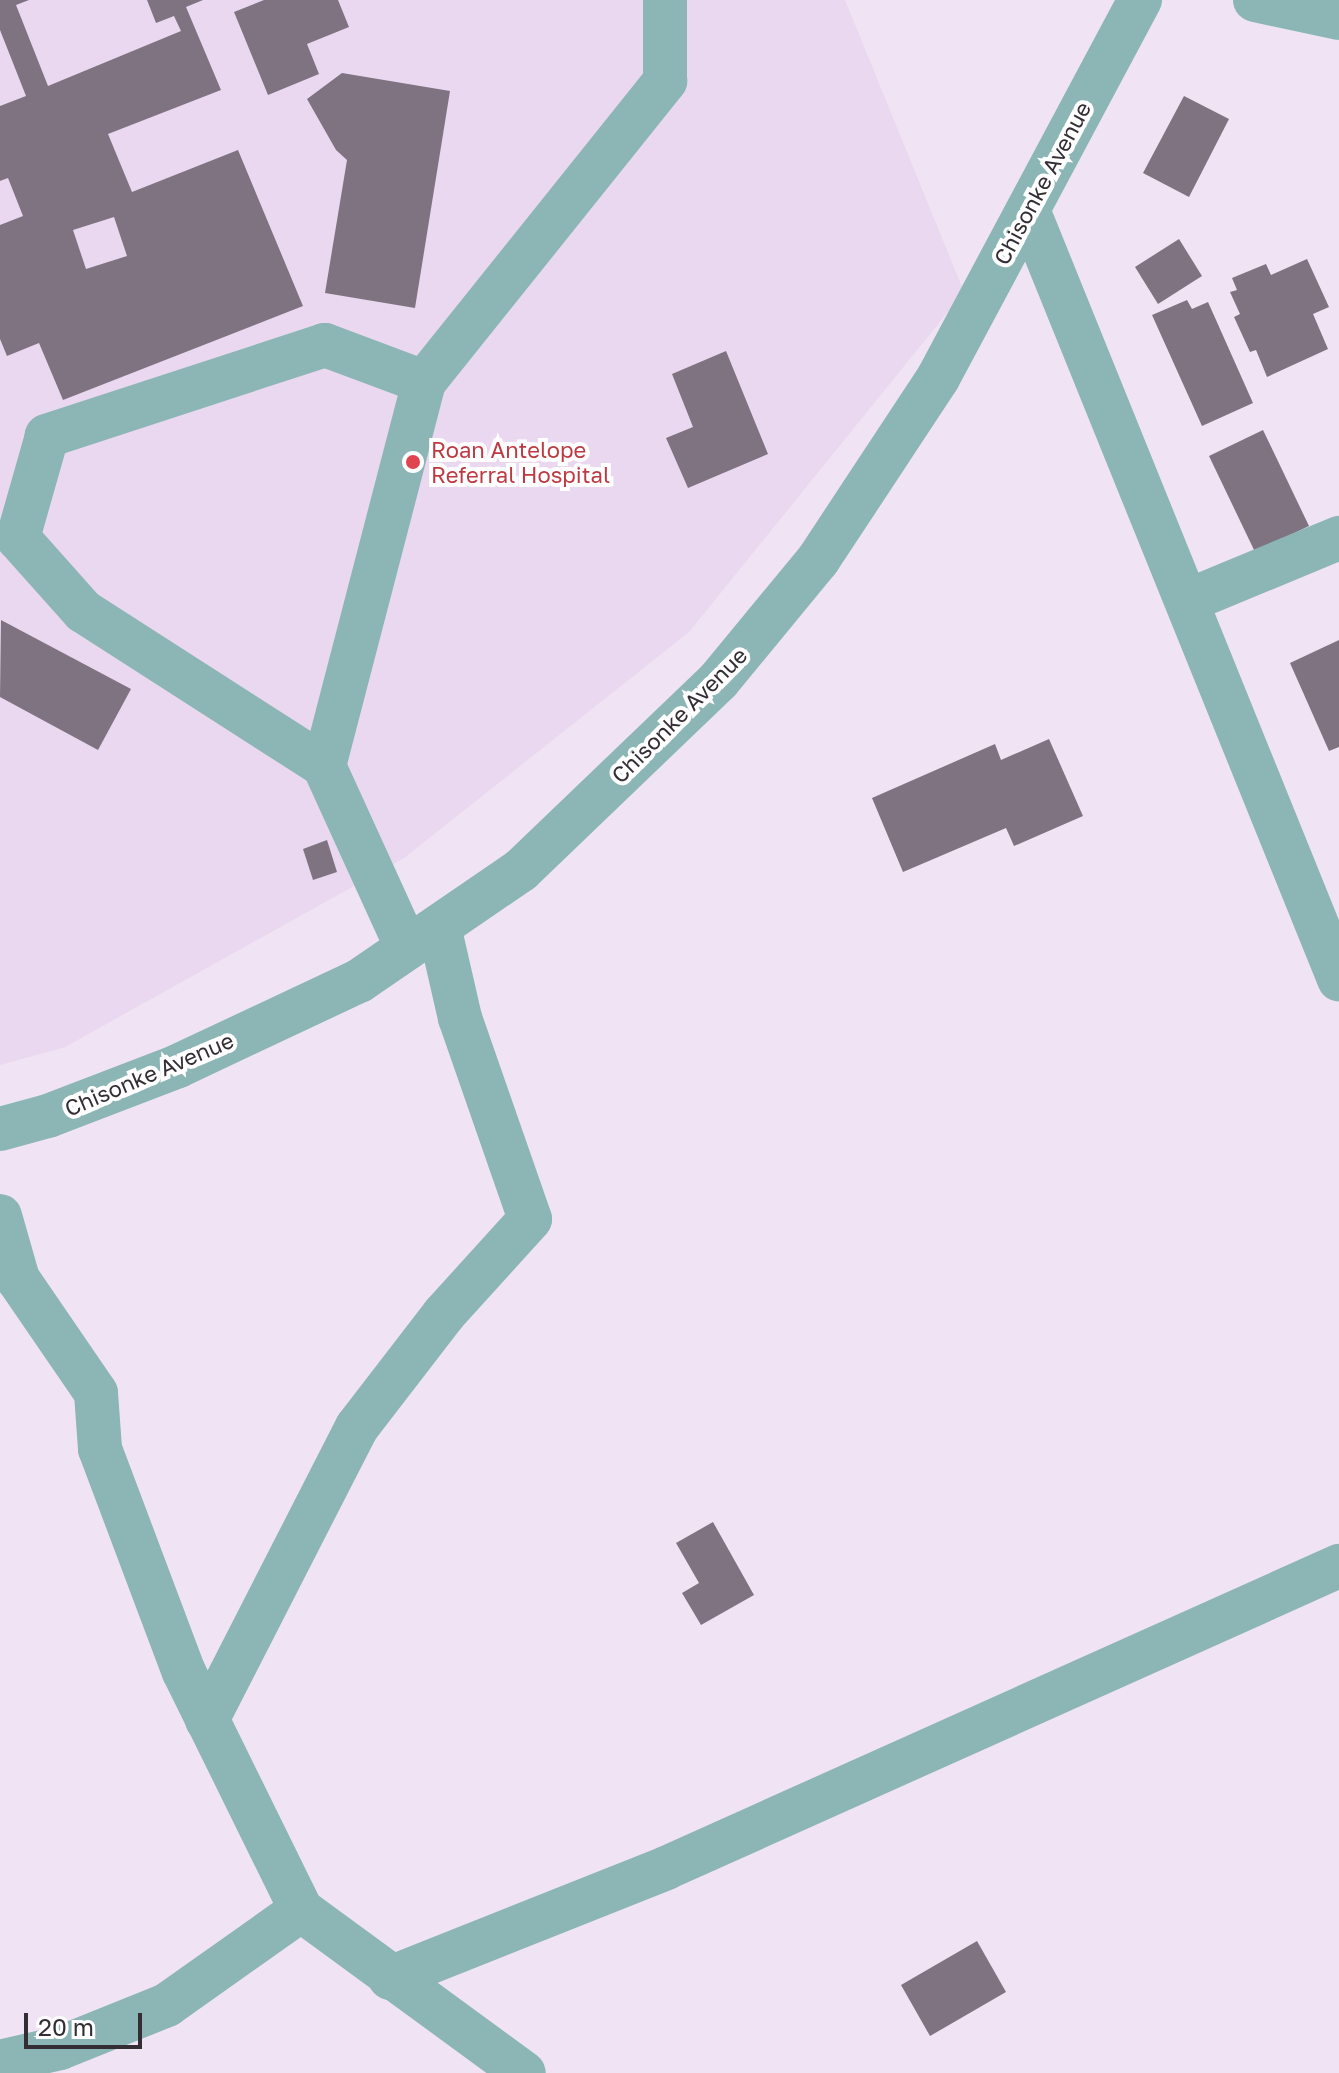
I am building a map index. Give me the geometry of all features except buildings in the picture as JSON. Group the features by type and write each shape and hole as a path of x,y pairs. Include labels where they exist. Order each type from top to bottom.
{"street":[{"path":"324,766 424,382 665,81 665,0"},
{"name":"Chisonke Avenue","path":"0,1129 48,1116 178,1066 359,981 532,860 719,680 818,560 938,378 1140,0"},
{"path":"1255,0 1339,18"},
{"path":"1028,210 1187,601 1327,913 1339,979"},
{"path":"207,1720 357,1427 444,1314 530,1219 460,1018 423,937 324,766 83,611 18,538 47,436 325,345 424,382"},
{"path":"1187,601 1339,538"},
{"path":"0,1216 18,1279 96,1393 100,1449 184,1672 301,1910 524,2073"},
{"path":"390,1978 666,1868 1339,1566"},
{"path":"0,2062 60,2048 167,2005 301,1910"}],"shaded area":[{"name":"Roan Antelope Referral Hospital","path":"0,0 845,0 964,292 689,632 404,858 65,1047 0,1065"}],"place":[{"name":"Roan Antelope Referral Hospital","path":"413,462"}]}
